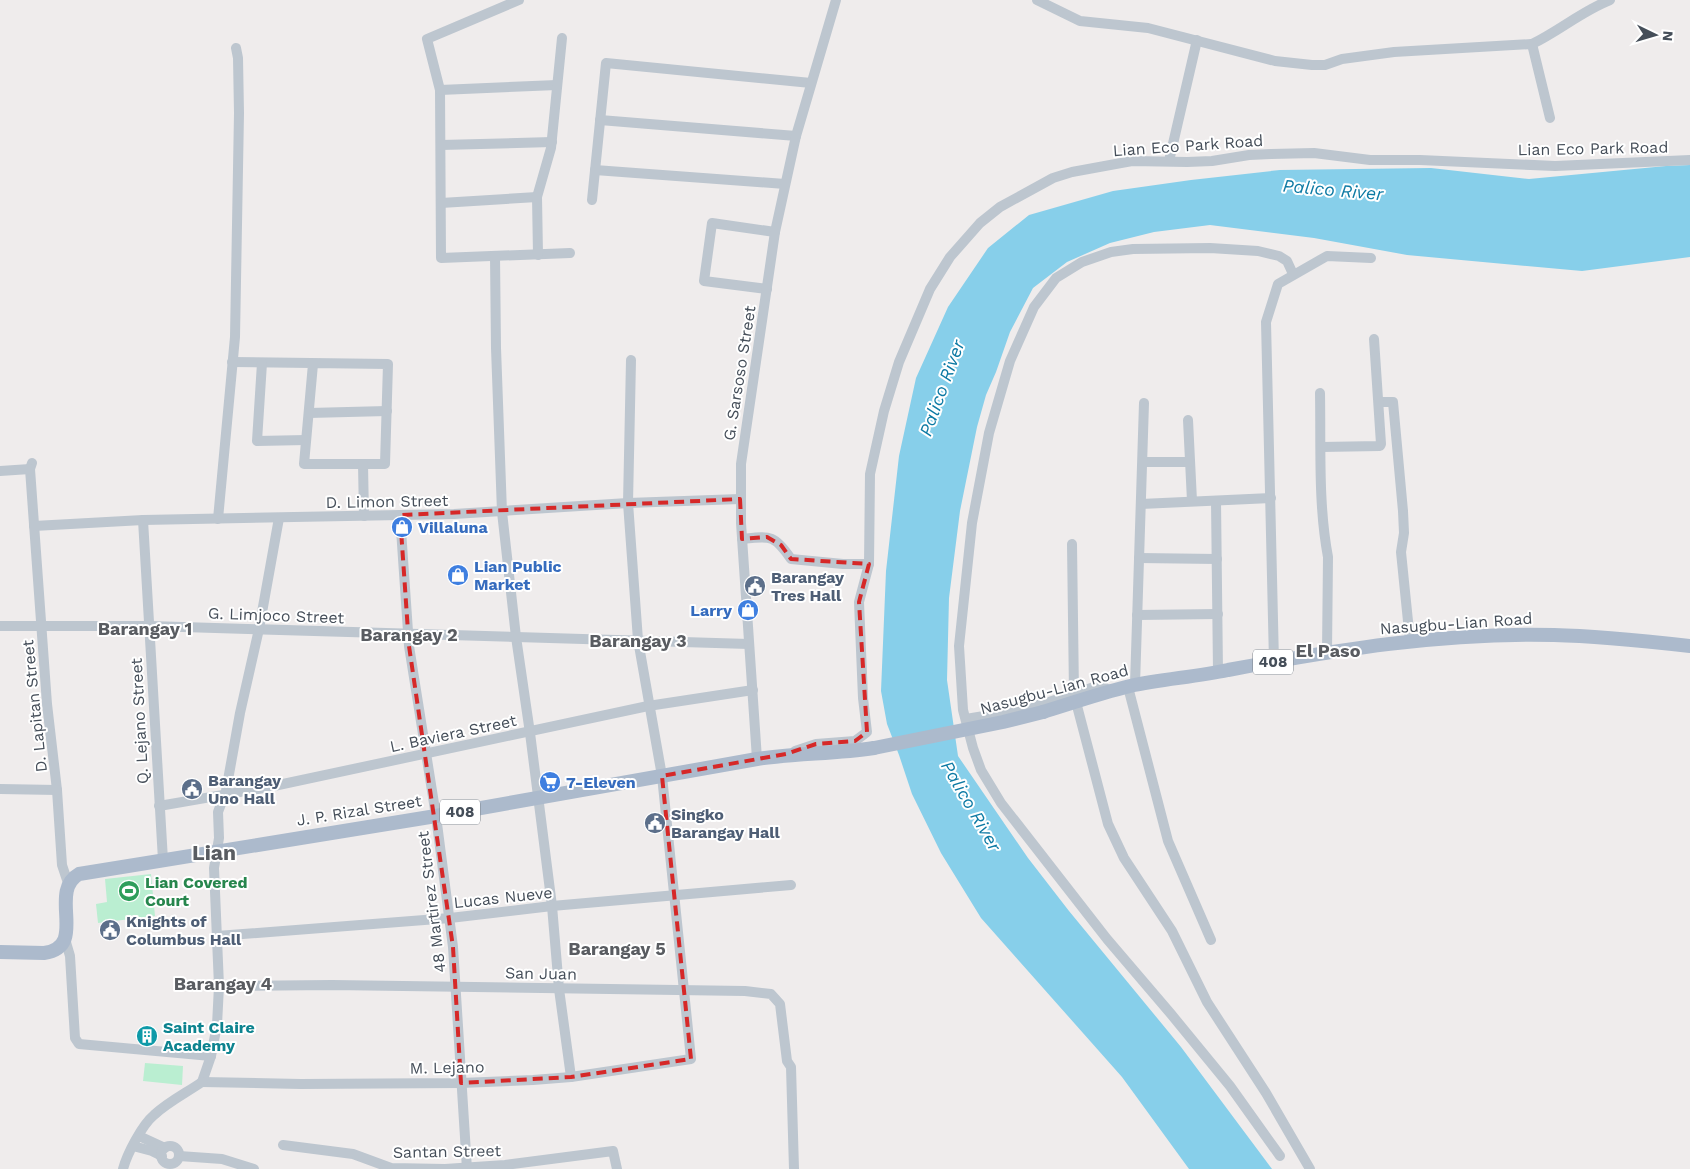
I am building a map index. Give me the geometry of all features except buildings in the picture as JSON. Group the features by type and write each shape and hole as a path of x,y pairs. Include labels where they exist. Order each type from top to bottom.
{"main road":[{"name":"Nasugbu-Lian Road","path":"874,748 1043,712 1075,698 1132,686 1327,652 1410,642 1499,636 1554,635 1626,639 1690,646"},
{"name":"J. P. Rizal Street","path":"68,883 79,874 436,816 786,754 818,754 874,748"},
{"path":"0,952 52,952 58,948 65,940 66,890 68,883"}],"street":[{"path":"520,0 427,39 440,90 441,258 570,254"},
{"name":"G. Sarsoso Street","path":"757,759 742,539 741,464 775,232 796,136 836,0"},
{"path":"1037,0 1080,20 1148,28 1275,61 1312,65 1325,65 1342,59 1394,52 1532,44 1552,34 1592,7 1610,0"},
{"path":"538,254 537,197 552,142 562,38"},
{"path":"1169,161 1197,40"},
{"path":"1532,44 1550,118"},
{"path":"218,518 235,337 238,196 238,58 236,48"},
{"path":"592,200 606,63 812,82"},
{"path":"440,90 557,85"},
{"path":"600,120 796,136"},
{"path":"441,145 552,142"},
{"name":"Lian Eco Park Road","path":"786,754 816,744 855,742 867,732 863,698 859,602 869,564 870,474 884,411 899,362 930,290 950,257 980,223 1000,207 1054,178 1072,172 1132,161 1212,161 1249,155 1314,153 1370,160 1420,160 1555,166 1690,160"},
{"path":"595,170 785,184"},
{"path":"441,203 537,197"},
{"path":"767,289 704,281 712,223 775,232"},
{"path":"1280,1156 1230,1086 1107,940 1001,803 981,770 973,748 963,710 959,646 972,523 989,433 1010,361 1034,307 1056,278 1082,262 1111,252 1133,249 1210,248 1258,251 1279,256 1287,261 1294,274"},
{"path":"495,256 496,348 502,512 516,637 539,798 552,906 559,989 571,1077"},
{"path":"1274,662 1266,322 1278,284 1294,274 1327,256 1372,258"},
{"path":"1321,447 1380,446 1374,339"},
{"path":"631,360 628,503 638,640 648,706 662,776 683,990"},
{"path":"232,362 388,364 385,464 304,464 314,364"},
{"path":"262,363 257,441 306,440"},
{"path":"1320,393 1325,534 1328,557 1327,652"},
{"path":"1379,402 1393,402 1403,511 1404,533 1401,552 1410,642"},
{"path":"1144,403 1138,615 1132,686 1168,841 1211,940"},
{"path":"309,413 387,411"},
{"path":"1188,420 1192,501"},
{"path":"1143,462 1190,462"},
{"path":"363,464 364,516"},
{"name":"D. Lapitan Street","path":"0,471 31,466 47,704 57,790 62,865 68,883"},
{"path":"1141,504 1271,498"},
{"name":"D. Limon Street","path":"34,526 143,520 502,512 628,503 740,499"},
{"path":"1216,501 1218,672"},
{"name":"48 Martirez Street","path":"400,515 408,635 450,918 467,1169"},
{"path":"123,1169 147,1122 153,1115 202,1082 211,1056 217,1025 219,986 214,868 219,838 218,812 226,791 240,712 259,629 279,518"},
{"name":"Q. Lejano Street","path":"143,520 163,860"},
{"path":"742,539 767,536 782,545 791,559 843,564 869,564"},
{"path":"1072,544 1075,698 1108,824 1124,858 1172,931 1207,1002 1266,1093 1310,1169"},
{"path":"1140,558 1217,559"},
{"path":"1138,615 1218,614"},
{"name":"G. Limjoco Street","path":"0,626 150,626 749,644"},
{"name":"L. Baviera Street","path":"159,806 223,796 530,733 648,706 752,690"},
{"path":"966,718 1002,713 1075,698"},
{"path":"0,789 57,790"},
{"name":"Lucas Nueve","path":"217,936 450,918 552,906 791,884"},
{"path":"65,940 70,956 75,1038 79,1044 211,1056"},
{"name":"San Juan","path":"219,986 683,990 745,991 771,994 780,1004 784,1044 792,1081 794,1169"},
{"name":"M. Lejano","path":"202,1082 292,1084 461,1083 571,1077 691,1059 683,990"},
{"path":"136,1141 166,1159 176,1162 179,1156 178,1150 174,1147 166,1159"},
{"name":"Santan Street","path":"283,1145 353,1154 366,1164 391,1168 417,1169 505,1167 613,1150 617,1169"},
{"path":"179,1156 222,1159 254,1169"}],"highlighted area":[{"path":"740,499 742,539 767,537 781,545 791,559 869,564 859,602 867,732 855,741 816,744 786,754 662,776 691,1059 571,1077 461,1083 453,947 409,646 400,515"}],"green space":[{"name":"Lian Covered Court","path":"151,874 155,916 98,923 96,904 107,902 105,879"},
{"path":"145,1063 183,1066 182,1085 143,1081"}],"water":[{"name":"Palico River","path":"1690,165 1690,257 1582,271 1407,255 1314,238 1210,225 1154,232 1110,243 1067,262 1033,288 1010,332 986,395 977,427 960,511 949,598 947,680 958,756 1028,858 1181,1047 1272,1169 1189,1169 1122,1077 981,918 941,853 912,794 887,724 881,691 886,571 899,456 916,378 948,307 988,248 1029,215 1113,191 1280,170 1431,168 1529,179"}],"place":[{"name":"Villaluna","path":"402,527"},
{"name":"Lian Public Market","path":"458,575"},
{"name":"Barangay Tres Hall","path":"755,586"},
{"name":"Larry","path":"748,610"},
{"name":"7-Eleven","path":"550,782"},
{"name":"Barangay Uno Hall","path":"192,789"},
{"name":"Singko Barangay Hall","path":"655,823"},
{"name":"Lian Covered Court","path":"129,891"},
{"name":"Knights of Columbus Hall","path":"110,930"},
{"name":"Saint Claire Academy","path":"147,1036"}],"district":[{"name":"Barangay 1","path":"145,629"},
{"name":"Barangay 2","path":"409,635"},
{"name":"Barangay 3","path":"638,641"},
{"name":"El Paso","path":"1328,651"},
{"name":"Lian","path":"214,853"},
{"name":"Barangay 5","path":"617,949"},
{"name":"Barangay 4","path":"223,984"}]}
